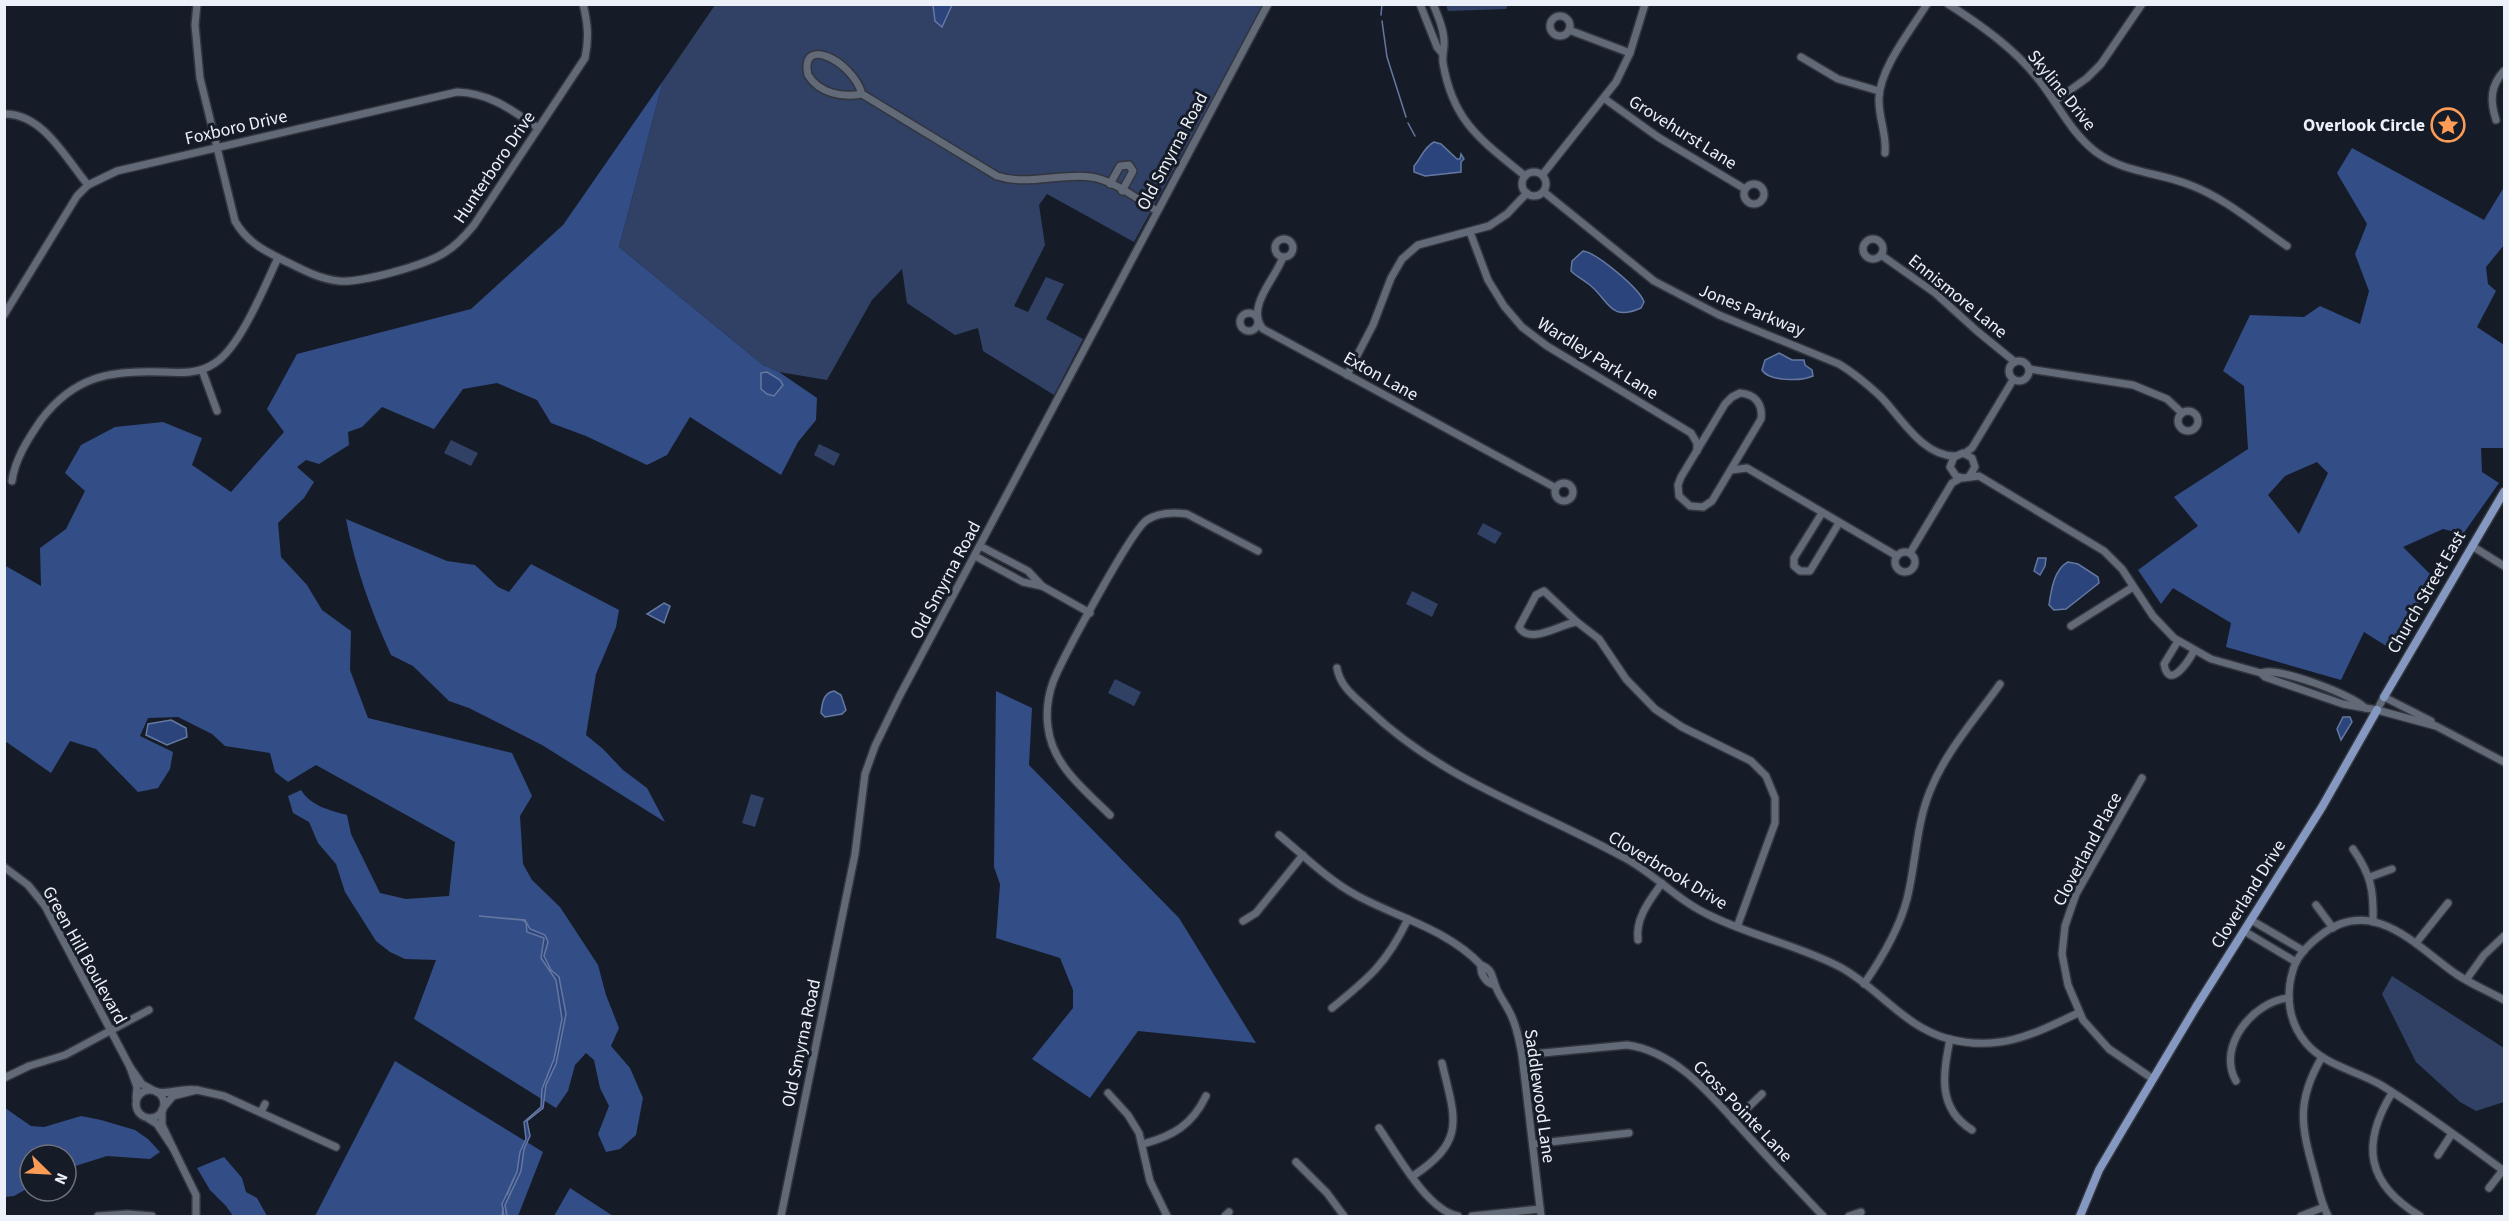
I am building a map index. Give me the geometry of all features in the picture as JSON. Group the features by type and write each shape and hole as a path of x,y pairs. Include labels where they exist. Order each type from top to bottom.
{"main road":[{"name":"Church Street East","path":"2384,697 2505,492"},
{"name":"Cloverland Drive","path":"2080,1216 2099,1170 2152,1079 2326,801 2377,710"}],"street":[{"name":"Hunterboro Drive","path":"197,4 196,51 215,147 235,221 249,241 279,258 324,279 342,281 370,277 431,261 461,240 474,225 585,58 588,25 584,4"},
{"name":"Old Smyrna Road","path":"781,1216 858,840 863,784 868,763 899,697 1268,4"},
{"path":"1420,4 1437,47 1442,53"},
{"path":"1433,4 1442,33 1444,46 1442,53 1450,94 1462,117 1477,136 1525,176"},
{"path":"1543,174 1605,99 1618,79 1630,53 1645,4"},
{"path":"1885,153 1879,91 1888,67 1927,4"},
{"name":"Skyline Drive","path":"1948,4 1978,24 2016,56 2040,80 2075,132 2104,157 2133,170 2170,178 2201,189 2287,246"},
{"path":"2055,101 2097,69 2142,4"},
{"path":"1569,30 1630,53"},
{"path":"862,94 855,77 838,61 821,54 808,62 807,75 820,87 838,95 862,94 926,129 987,171 1019,181 1090,177 1110,184 1157,211"},
{"path":"1801,57 1838,79 1879,91"},
{"path":"2496,120 2492,109 2493,90 2505,71"},
{"name":"Foxboro Drive","path":"4,315 68,209 88,184 124,169 457,92 486,96 504,104 538,128"},
{"name":"Grovehurst Lane","path":"1605,99 1658,137 1745,189"},
{"path":"4,114 22,117 37,125 88,184"},
{"path":"1110,184 1120,166 1129,165 1133,171 1122,191"},
{"path":"1535,171 1543,174 1547,182 1544,192 1536,196 1527,193 1522,184 1525,176 1535,171"},
{"name":"Jones Parkway","path":"1544,192 1637,269 1662,286 1711,312 1821,355 1854,373 1881,397 1917,438 1946,456 1951,463"},
{"path":"1347,375 1373,326 1391,278 1402,259 1418,245 1470,232 1497,221 1527,193"},
{"name":"Wardley Park Lane","path":"1470,232 1488,280 1504,306 1522,327 1547,346 1691,433"},
{"name":"Ennismore Lane","path":"1881,255 1935,293 2015,362"},
{"name":"Exton Lane","path":"1283,257 1258,306 1257,320 1264,330 1556,488"},
{"path":"12,481 14,465 36,427 51,407 77,386 115,372 186,373 202,370 216,363 228,351 279,258"},
{"path":"2015,362 2024,362 2028,369 2025,379 2013,380 2009,370 2015,362"},
{"path":"2028,369 2133,384 2167,399 2182,413"},
{"path":"202,370 217,411"},
{"path":"1979,476 1969,456 2013,380"},
{"path":"1740,393 1754,397 1761,406 1762,415 1743,452 1710,503 1697,508 1688,505 1680,498 1678,485 1710,430 1732,397 1740,393"},
{"path":"1691,433 1710,430"},
{"path":"1691,433 1696,441 1697,451"},
{"path":"1743,452 1747,468"},
{"path":"1946,456 1969,456"},
{"path":"1910,553 1952,483 1951,463 1955,456"},
{"path":"1970,475 1975,467"},
{"path":"1731,470 1747,468 1897,556"},
{"path":"1953,473 1961,478"},
{"path":"1952,483 1970,475 1979,476 2095,545 2117,563 2153,616 2178,641 2194,651 2222,663 2261,673 2271,672 2328,687 2360,701 2365,708"},
{"path":"1110,815 1065,768 1058,757 1048,730 1048,703 1054,679 1134,534 1146,520 1175,512 1187,514 1258,552"},
{"path":"1822,513 1794,558 1794,566 1800,571 1810,571 1839,523"},
{"path":"980,546 1028,571 1042,586"},
{"path":"2472,546 2505,566"},
{"path":"1901,552 1910,553 1916,562 1913,568 1908,572 1898,569 1895,563 1897,556 1901,552"},
{"path":"975,556 1023,582 1042,586 1090,613"},
{"path":"2071,626 2133,587"},
{"path":"1577,622 1538,633 1526,633 1520,629 1536,595 1542,591 1599,639 1623,675 1646,702 1682,727 1751,761 1760,768 1771,786 1776,802 1774,826 1737,927"},
{"path":"2178,641 2164,661 2167,672 2172,675 2178,673 2194,651"},
{"name":"Cloverbrook Drive","path":"1337,668 1341,684 1394,732 1426,757 1483,790 1623,856 1702,912 1825,960 1864,984 1912,1023 1950,1039 1982,1043 2019,1039 2035,1034 2078,1013"},
{"path":"2261,673 2265,677 2353,707 2377,710 2443,730 2505,762"},
{"path":"1864,984 1889,944 1904,911 1922,814 1935,781 1951,752 2000,684"},
{"path":"2384,697 2432,721 2443,730"},
{"name":"Church Street East","path":"2377,710 2384,697"},
{"name":"Cloverland Place","path":"2142,778 2078,889 2066,923 2062,944 2063,963 2078,1013 2109,1049 2152,1079"},
{"name":"Saddlewood Lane","path":"1279,835 1354,894 1457,943 1481,966 1491,972 1495,981 1494,985 1512,1017 1522,1055 1540,1213"},
{"path":"2353,849 2370,877 2373,922"},
{"path":"1243,921 1256,913 1303,855"},
{"name":"Green Hill Boulevard","path":"4,867 28,885 45,906 130,1067 142,1084 154,1091"},
{"path":"2370,877 2392,868"},
{"path":"1638,940 1637,930 1640,919 1662,883"},
{"path":"2416,943 2448,903"},
{"path":"2316,905 2333,928"},
{"path":"1332,1008 1379,968 1396,944 1408,919"},
{"path":"2251,920 2300,956"},
{"path":"2489,1188 2504,1171 2392,1093 2363,1076 2322,1057 2306,1043 2296,1027 2289,998 2290,981 2300,956 2333,928 2355,922 2373,922 2394,928 2466,980 2505,1000"},
{"path":"2244,932 2300,956"},
{"path":"2466,980 2484,955 2505,936"},
{"path":"2236,1081 2231,1071 2233,1047 2248,1019 2267,1004 2289,998"},
{"path":"4,1078 33,1064 65,1055 149,1010"},
{"path":"1950,1039 1944,1072 1947,1099 1955,1118 1972,1130"},
{"name":"Cross Pointe Lane","path":"1522,1055 1605,1046 1635,1046 1679,1067 1697,1082 1823,1216"},
{"path":"2322,1057 2307,1089 2302,1118 2306,1143 2328,1216"},
{"path":"1413,1176 1437,1159 1453,1132 1454,1113 1442,1063"},
{"name":"Green Hill Boulevard","path":"130,1067 137,1087 136,1101"},
{"path":"172,1148 157,1124 137,1111 136,1101 143,1092 164,1093 184,1089 217,1093 336,1147"},
{"path":"146,1118 154,1117 172,1097 197,1090"},
{"path":"154,1091 162,1098 162,1125 196,1195 196,1216"},
{"path":"1108,1093 1132,1120 1143,1144 1154,1190 1167,1216"},
{"path":"2392,1093 2376,1123 2373,1142 2374,1161 2381,1180 2390,1194 2420,1216"},
{"path":"1734,1121 1762,1094"},
{"path":"1143,1144 1169,1136 1184,1127 1196,1114 1206,1096"},
{"path":"261,1113 265,1104"},
{"path":"1379,1128 1436,1206 1447,1213 1458,1216"},
{"path":"1533,1144 1629,1133"},
{"path":"2438,1155 2451,1135"},
{"path":"1296,1162 1327,1194 1344,1216"},
{"path":"2301,1216 2324,1207"},
{"path":"1849,1216 1861,1212"},
{"path":"1472,1216 1540,1213"},
{"path":"98,1216 128,1214 152,1216"}],"shaded area":[{"path":"715,5 1264,5 1134,242 1047,194 1039,205 1045,245 1014,306 1028,312 1046,277 1064,284 1046,319 1083,339 1054,395 983,351 978,328 955,335 907,303 902,269 872,300 827,380 779,372 763,365 619,247 663,81"},
{"path":"933,5 952,5 942,27 935,21"},
{"path":"1446,5 1508,5 1506,9 1448,11"},
{"path":"663,81 619,247 763,365 779,372 817,398 816,420 798,442 781,475 690,417 667,455 647,465 586,436 551,423 537,400 497,383 463,389 434,429 382,407 362,427 348,432 349,445 319,464 306,460 297,467 314,482 304,498 278,523 281,557 307,585 322,610 351,631 350,670 368,718 512,753 532,796 520,816 523,864 532,880 560,907 598,965 606,995 619,1028 611,1046 630,1068 643,1098 636,1135 620,1149 606,1152 598,1134 609,1106 600,1088 594,1060 586,1053 575,1065 568,1091 556,1108 414,1019 436,960 405,959 390,952 376,941 345,892 336,864 318,843 309,822 293,813 288,796 301,790 315,804 347,815 351,834 380,893 406,899 449,896 455,842 316,765 288,782 275,772 270,753 225,746 212,734 178,717 148,718 140,736 173,752 170,769 158,788 138,792 96,749 70,741 51,773 5,741 4,565 41,586 40,548 66,529 85,491 65,473 81,445 115,427 163,422 202,438 192,465 231,492 284,432 267,409 297,354 471,309 563,225"},
{"path":"1434,142 1441,144 1457,159 1460,159 1461,154 1464,159 1461,162 1461,172 1425,176 1414,172 1414,166"},
{"path":"2352,148 2484,220 2504,187 2504,245 2486,267 2488,284 2496,291 2477,327 2504,345 2504,448 2481,448 2482,472 2499,483 2463,534 2443,529 2403,547 2434,578 2391,649 2364,632 2341,680 2226,647 2231,623 2173,588 2161,604 2138,570 2198,526 2174,497 2248,449 2244,386 2223,371 2250,315 2304,317 2320,306 2360,324 2369,291 2355,254 2367,224 2337,173","holes":["2317,462 2328,473 2299,534 2268,495 2285,476"]},
{"path":"1583,251 1598,258 1627,281 1641,296 1644,302 1641,308 1623,313 1616,311 1591,286 1571,271 1572,261"},
{"path":"1779,353 1792,360 1804,360 1805,365 1812,370 1813,376 1786,379 1766,374 1762,370 1765,360"},
{"path":"767,372 780,380 783,385 774,396 761,389 761,373"},
{"path":"451,440 478,453 471,466 444,453"},
{"path":"819,444 840,454 834,466 814,455"},
{"path":"346,519 447,561 475,565 498,587 509,592 531,564 619,610 616,627 596,674 586,735 623,770 647,788 665,822 542,745 469,708 449,701 413,666 391,655 364,588"},
{"path":"1483,523 1502,533 1495,544 1477,534"},
{"path":"2038,558 2046,558 2040,575 2034,571"},
{"path":"2068,562 2078,564 2098,577 2099,583 2066,609 2054,610 2049,605 2054,581 2059,570"},
{"path":"1412,591 1438,604 1432,617 1406,604"},
{"path":"664,603 670,606 664,623 647,614"},
{"path":"1115,679 1141,692 1134,706 1108,693"},
{"path":"834,691 841,695 846,710 842,714 825,717 821,713 824,699 827,694"},
{"path":"996,691 1032,708 1029,765 1179,918 1256,1043 1138,1031 1090,1098 1032,1059 1073,1008 1073,990 1060,958 996,938 1000,884 994,867"},
{"path":"2343,717 2350,717 2352,722 2341,740 2337,729"},
{"path":"171,720 186,728 187,737 167,745 146,735 148,724"},
{"path":"751,794 764,798 755,827 742,823"},
{"path":"479,916 525,920 530,929 545,935 548,942 544,956 551,970 559,977 566,1014 556,1064 546,1085 543,1108 527,1121 530,1136 524,1149 521,1171 505,1205 507,1216 504,1216 502,1204 517,1172 520,1152 526,1139 524,1122 541,1107 542,1089 554,1059 562,1019 556,980 541,958 544,938 527,932 526,922 522,920"},
{"path":"2392,976 2504,1048 2504,1102 2476,1111 2460,1102 2416,1062 2382,994"},
{"path":"395,1061 543,1152 518,1216 315,1216"},
{"path":"5,1108 31,1126 44,1127 81,1116 101,1120 135,1130 148,1139 160,1152 150,1159 107,1156 78,1165 78,1143 18,1143 18,1194 5,1197"},
{"path":"224,1157 242,1178 246,1192 257,1198 267,1216 233,1216 210,1190 197,1168"},
{"path":"570,1188 613,1216 554,1216"}],"waterway":[{"path":"1381,15 1382,4"},
{"path":"1382,21 1387,57 1406,117"},
{"path":"1408,123 1415,136"},
{"path":"507,1195 514,1178"},
{"path":"502,1216 503,1208"}],"place":[{"name":"Overlook Circle","path":"2448,125"}]}
